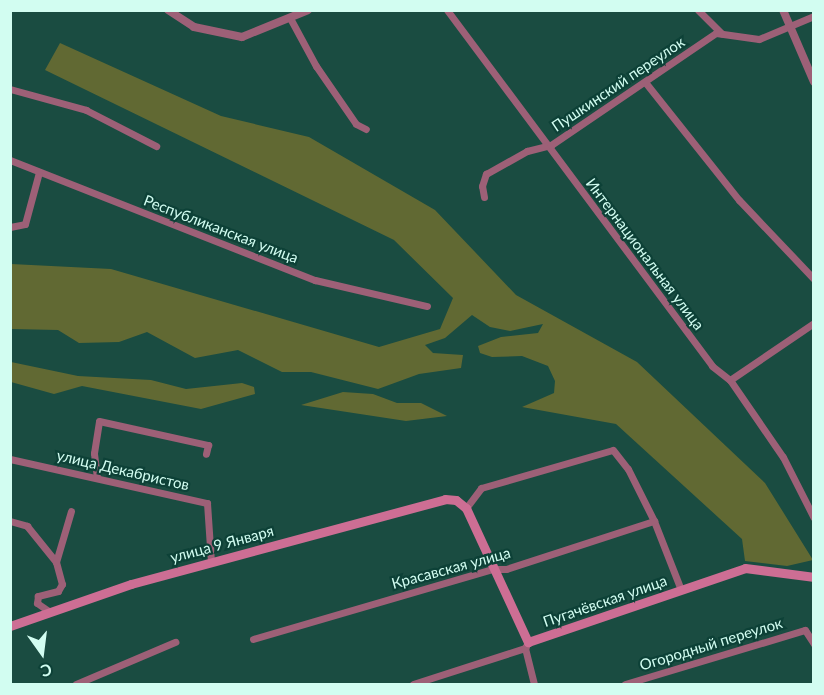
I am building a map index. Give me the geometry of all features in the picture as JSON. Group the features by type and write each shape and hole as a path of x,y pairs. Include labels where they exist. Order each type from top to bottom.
{"main road":[{"name":"улица 9 Января","path":"10,626 211,561 445,498 456,500 466,507"},
{"path":"466,507 527,645"},
{"name":"Пугачёвская улица","path":"527,645 745,568 813,577"}],"street":[{"path":"168,10 194,27 242,37 308,10"},
{"name":"Интернациональная улица","path":"447,10 551,146 576,184 712,366 730,380 783,457 813,518"},
{"path":"698,10 721,33 759,39 813,16"},
{"path":"783,10 813,81"},
{"path":"290,18 316,66 356,124 366,129"},
{"name":"Пушкинский переулок","path":"484,197 482,186 486,174 527,151 551,146 721,33"},
{"path":"645,82 739,200 813,279"},
{"path":"10,89 86,110 156,146"},
{"name":"Республиканская улица","path":"10,160 315,280 427,306"},
{"path":"10,227 25,224 39,172"},
{"path":"730,380 813,323"},
{"path":"97,478 94,453 99,421 208,445 206,454"},
{"path":"466,507 481,488 613,450 628,469 654,521 681,590"},
{"name":"улица Декабристов","path":"10,459 207,503 211,561"},
{"path":"56,562 71,511"},
{"path":"10,521 27,526 56,562 62,585 58,591 38,596 37,603 50,612"},
{"name":"Красавская улица","path":"254,639 492,569 506,569 654,521"},
{"name":"Огородный переулок","path":"625,684 805,630 813,644"},
{"path":"76,684 175,642"},
{"path":"527,645 534,684"},
{"name":"Пугачёвская улица","path":"413,684 527,645"}],"green space":[{"path":"60,43 221,116 309,137 435,210 516,295 637,362 765,483 813,560 787,566 745,561 742,539 616,424 522,407 554,393 555,381 548,366 522,356 492,357 480,353 478,346 501,337 538,333 543,324 510,331 490,327 472,315 445,338 425,345 433,353 463,355 461,368 419,374 378,389 311,372 282,372 238,350 195,358 147,332 119,342 79,343 58,330 11,329 11,264 111,269 379,347 440,329 453,298 394,240 45,70"},
{"path":"11,362 78,376 151,380 186,389 242,383 254,387 255,394 201,409 82,386 54,394 11,382"},
{"path":"343,392 373,394 397,403 421,403 447,416 406,421 301,405"}]}
